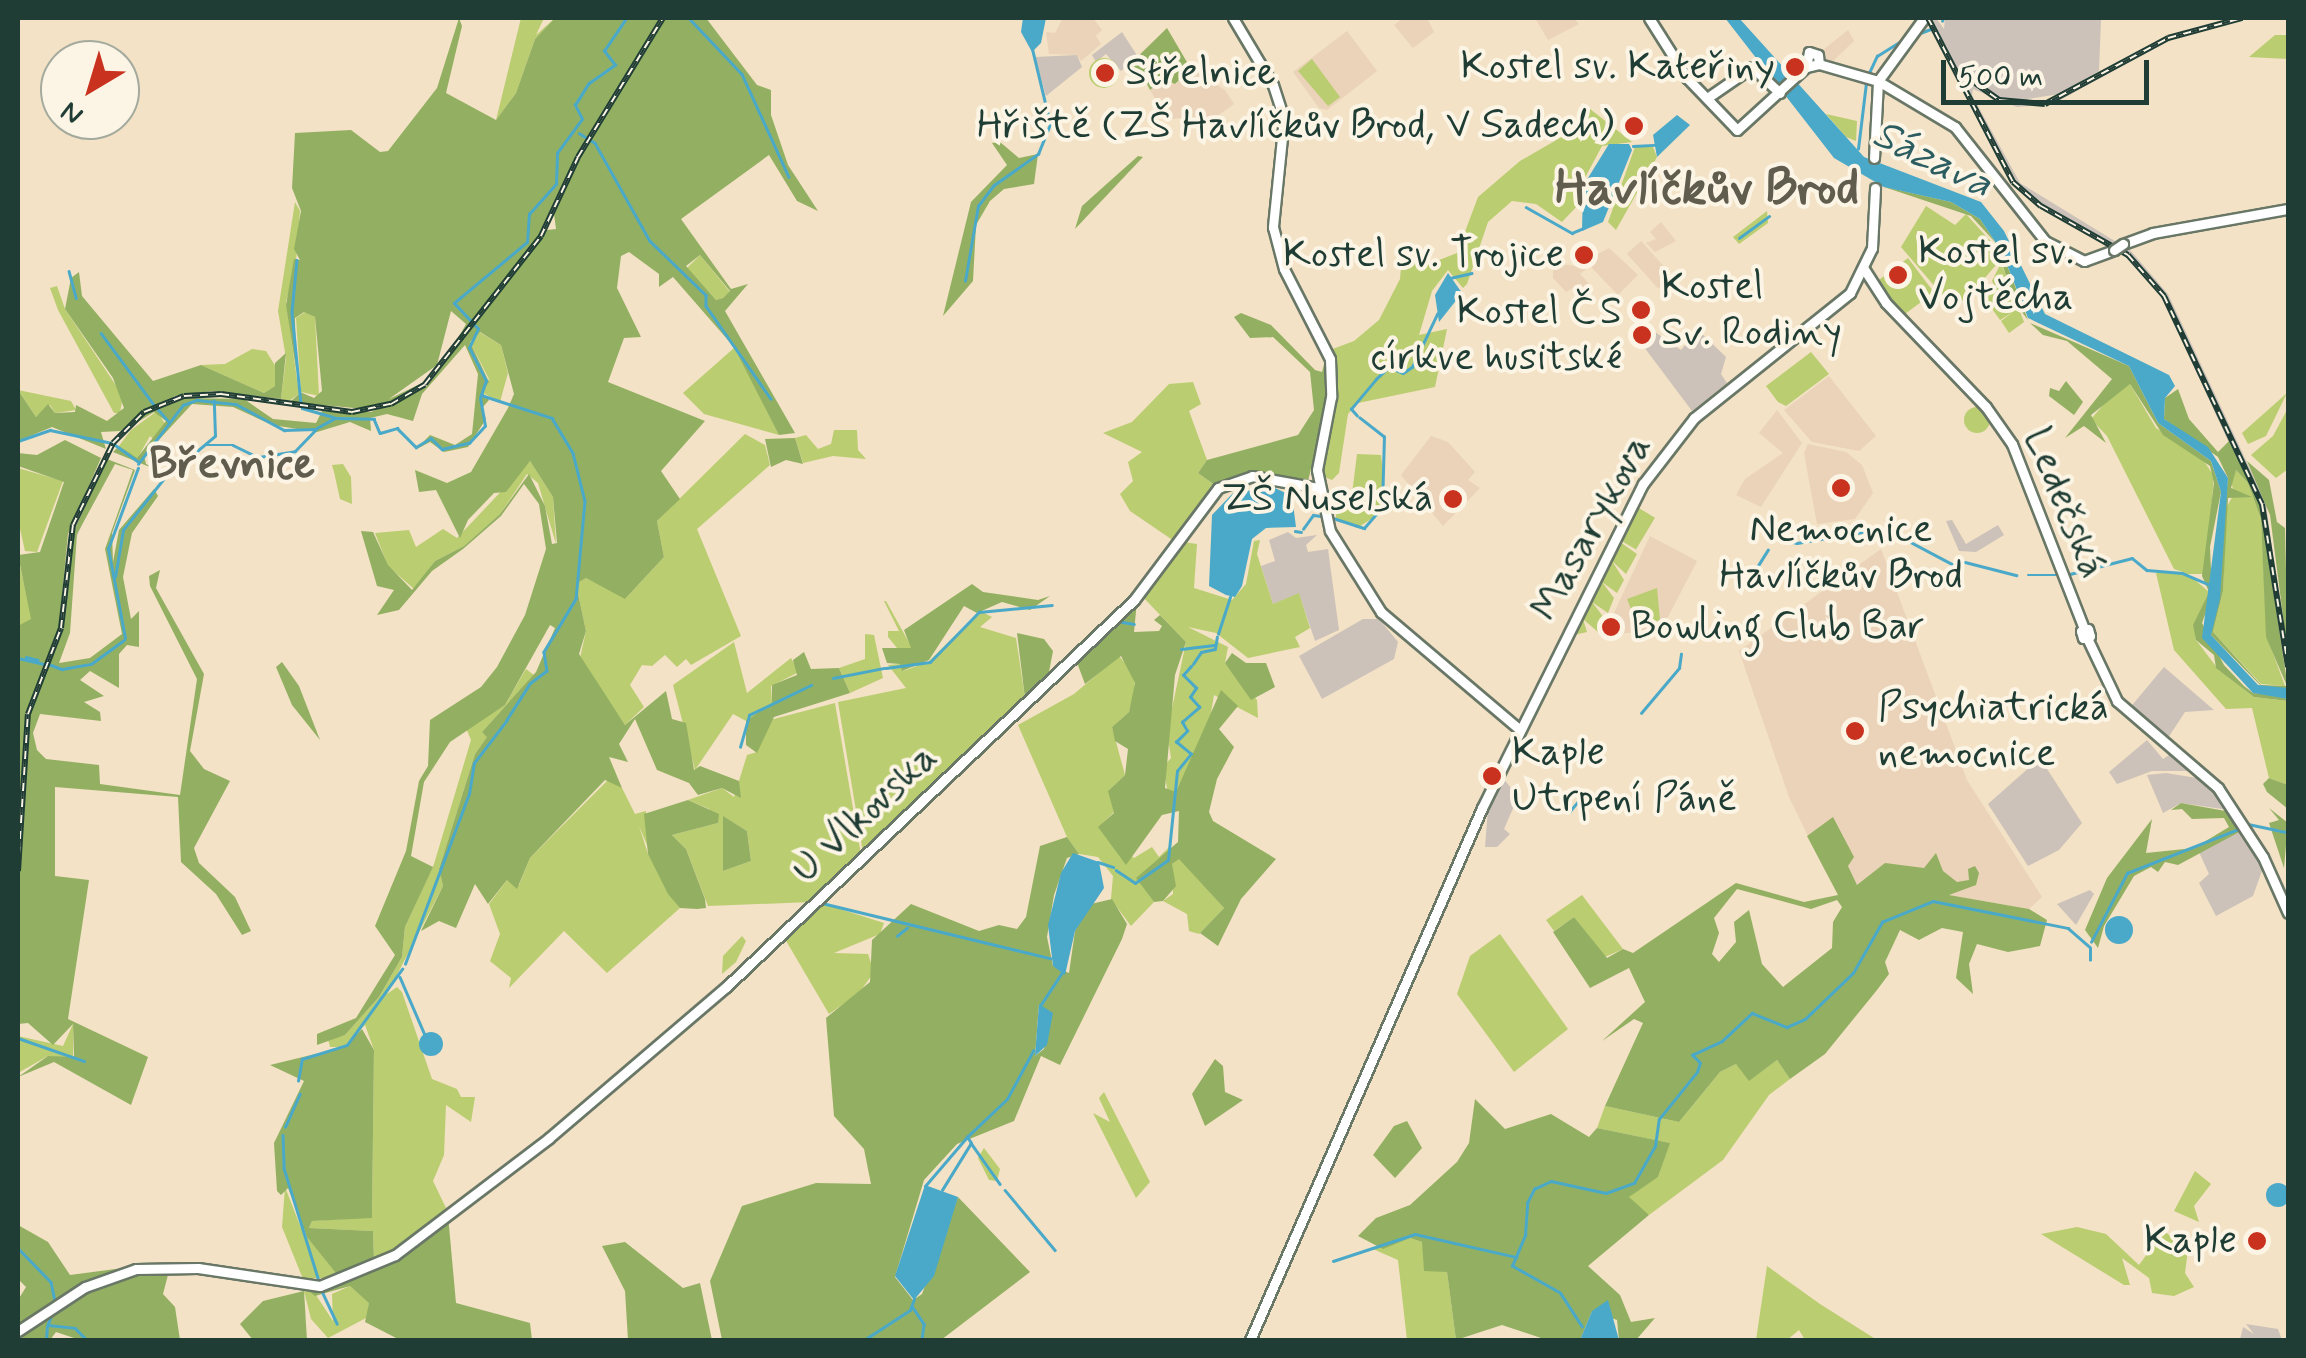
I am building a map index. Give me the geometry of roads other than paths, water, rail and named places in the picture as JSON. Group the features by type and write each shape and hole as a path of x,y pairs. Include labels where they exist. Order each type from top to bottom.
{"main road":[{"path":"1233,18 1283,111 1286,140 1274,232 1284,269 1329,355 1318,488 1340,554 1366,594 1513,730 1512,745"},
{"path":"1649,18 1687,78 1743,130 1806,67 1819,64 1897,90 1957,129 2045,241 2084,261 2153,233 2288,209"},
{"path":"1871,79 1924,18"},
{"path":"1710,96 1748,69 1780,92"},
{"path":"1871,79 1874,158"},
{"name":"Masarykova","path":"1250,1340 1482,808 1663,452 1710,404 1835,308 1864,269 1874,232 1875,188"},
{"name":"Ledečská","path":"1864,269 1886,303 1986,407 2012,444 2085,634 2118,701 2218,788 2263,856 2288,913"},
{"name":"U Vlkovska","path":"18,1331 93,1283 144,1268 202,1268 317,1286 340,1282 395,1255 549,1138 726,987 1126,608 1218,488 1240,478 1318,488"},
{"path":"1495,711 1516,720 1529,712"},
{"path":"1495,711 1520,730"}],"water":[{"path":"1023,18 1046,18 1041,43 1032,52 1021,32"},
{"path":"1725,18 1739,18 1864,157 1981,202 2004,231 2045,314 2169,375 2175,386 2165,398 2164,419 2208,447 2228,478 2220,599 2211,635 2258,685 2288,688 2288,699 2253,693 2202,638 2221,492 2211,461 2158,423 2129,366 2028,318 2002,252 1980,219 1951,202 1884,187 1834,158"},
{"path":"1677,115 1690,125 1657,157 1653,135"},
{"path":"1609,144 1629,144 1632,150 1603,222 1582,231 1583,186"},
{"path":"1448,273 1462,293 1439,322 1435,295"},
{"path":"1273,487 1292,496 1296,527 1266,528 1252,539 1242,586 1235,597 1209,586 1212,515 1233,493"},
{"path":"1073,853 1099,862 1104,888 1075,931 1065,975 1053,966 1048,925 1061,873"},
{"path":"2119,916 2129,920 2133,930 2129,940 2119,944 2109,940 2105,930 2109,920"},
{"path":"1039,1004 1053,1013 1047,1045 1035,1056"},
{"path":"431,1032 440,1035 440,1053 431,1056 422,1053 419,1044 422,1035"},
{"path":"2278,1183 2287,1186 2287,1204 2278,1207 2269,1204 2266,1195 2269,1186"},
{"path":"925,1185 958,1197 934,1276 914,1300 895,1276"},
{"path":"1608,1300 1619,1340 1580,1340 1592,1311"}],"waterway":[{"path":"138,464 183,405 197,400 236,404 284,430 315,429 335,418 374,419 380,433 397,428 416,447 431,438 442,449 469,443 485,426 480,398 486,381 469,348 478,329 454,303 527,242 529,214 556,184 557,153 582,119 575,105 589,83 615,65 604,51 626,18"},
{"path":"689,18 742,74 789,177"},
{"path":"1915,35 1933,28"},
{"path":"1868,75 1877,56 1903,40"},
{"path":"965,281 978,206 994,185 1038,154 1050,124 1032,49"},
{"name":"Sázava","path":"1858,149 1866,83"},
{"path":"579,133 595,143 650,241 706,295 706,306 771,399"},
{"path":"1633,146 1654,145"},
{"path":"1526,207 1572,233 1584,228"},
{"path":"1739,238 1769,216"},
{"path":"297,260 292,312 301,404"},
{"path":"69,271 76,298"},
{"path":"1450,278 1471,273"},
{"path":"1357,416 1351,409 1389,367 1403,373 1412,367 1437,314"},
{"path":"101,333 154,405"},
{"path":"481,395 552,418 573,453 585,501 576,599 544,652 547,671 530,684 507,720"},
{"path":"171,473 215,436 214,401"},
{"path":"157,408 169,422"},
{"path":"302,408 333,417"},
{"path":"1330,517 1364,528 1382,507 1384,437 1360,418"},
{"path":"18,441 50,430 112,443"},
{"path":"259,457 295,451 315,430"},
{"path":"114,444 137,461"},
{"path":"207,445 233,445 256,456"},
{"path":"125,638 108,549 138,468"},
{"path":"115,577 123,530 165,477"},
{"path":"1303,529 1313,515 1321,516"},
{"path":"1781,539 1797,543 1880,529"},
{"path":"1888,530 1954,565"},
{"path":"1295,531 1301,532"},
{"path":"1754,572 1768,550"},
{"path":"2066,575 2132,558 2147,570 2182,573 2212,586"},
{"path":"1965,562 2016,575"},
{"path":"2028,575 2057,575"},
{"path":"1218,634 1230,597"},
{"path":"886,668 930,662 979,612 1052,605"},
{"path":"1117,621 1134,624"},
{"path":"1193,664 1201,652 1215,649 1217,637"},
{"path":"46,663 62,669 91,664 124,640"},
{"path":"1181,649 1214,645"},
{"path":"1641,713 1679,668 1681,654"},
{"path":"26,657 38,660"},
{"path":"18,658 45,664"},
{"path":"1116,870 1135,883 1168,860 1177,771 1191,754 1176,742 1187,731 1182,722 1199,707 1190,697 1196,688 1183,675 1191,666"},
{"path":"833,678 884,668"},
{"path":"740,747 749,715 811,685"},
{"path":"405,964 469,794 474,763 507,720"},
{"path":"18,760 18,795"},
{"path":"1570,811 1587,791"},
{"path":"2248,824 2277,830"},
{"path":"2091,942 2127,873 2241,828"},
{"path":"2280,831 2288,832"},
{"path":"1098,862 1113,867"},
{"path":"1582,1327 1560,1293 1512,1266 1525,1235 1527,1203 1534,1189 1551,1181 1606,1193 1634,1183 1655,1146 1659,1119 1697,1072 1700,1063 1692,1055 1722,1041 1752,1013 1787,1027 1805,1019 1853,973 1882,922 1933,901 2068,928 2089,946"},
{"path":"822,903 1050,958"},
{"path":"897,936 907,928"},
{"path":"2090,948 2090,960"},
{"path":"298,1081 302,1059 347,1045 402,969"},
{"path":"1040,1006 1063,971"},
{"path":"400,977 425,1035"},
{"path":"18,1038 84,1061"},
{"path":"942,1190 971,1143 967,1137 1007,1099 1033,1051"},
{"path":"285,1127 300,1094"},
{"path":"283,1135 284,1168 319,1281"},
{"path":"925,1186 967,1137"},
{"path":"971,1143 1000,1184"},
{"path":"1005,1190 1055,1250"},
{"path":"1333,1261 1415,1234 1516,1257"},
{"path":"18,1248 51,1282 55,1301"},
{"path":"321,1289 337,1323"},
{"path":"864,1340 910,1310 914,1299"},
{"path":"912,1306 924,1324 922,1340"},
{"path":"53,1313 48,1325 75,1328 87,1340"},
{"path":"46,1340 47,1327"}],"railway":[{"path":"18,871 28,714 61,628 73,525 113,443 144,412 184,396 221,394 352,412 391,404 425,384 541,236 578,157 663,18"},
{"path":"1928,18 2013,182 2041,206 2128,255 2164,296 2262,504 2288,667"},
{"path":"1964,75 1999,100 2045,104 2168,38 2242,18"}],"place":[{"name":"Kostel sv. Kateřiny","path":"1795,67"},
{"name":"Střelnice","path":"1105,73"},
{"name":"Hřiště (ZŠ Havlíčkův Brod, V Sadech)","path":"1634,126"},
{"name":"Kostel sv. Trojice","path":"1584,255"},
{"name":"Kostel sv. Vojtěcha","path":"1898,275"},
{"name":"Kostel Sv. Rodiny","path":"1641,310"},
{"name":"Kostel ČS církve husitské","path":"1642,335"},
{"name":"Nemocnice Havlíčkův Brod","path":"1841,488"},
{"name":"ZŠ Nuselská","path":"1453,499"},
{"name":"Bowling Club Bar","path":"1611,627"},
{"name":"Psychiatrická nemocnice","path":"1855,731"},
{"name":"Kaple Utrpení Páně","path":"1492,776"},
{"name":"Kaple","path":"2257,1241"}],"district":[{"name":"Havlíčkův Brod","path":"1707,190"},
{"name":"Břevnice","path":"232,465"}]}
